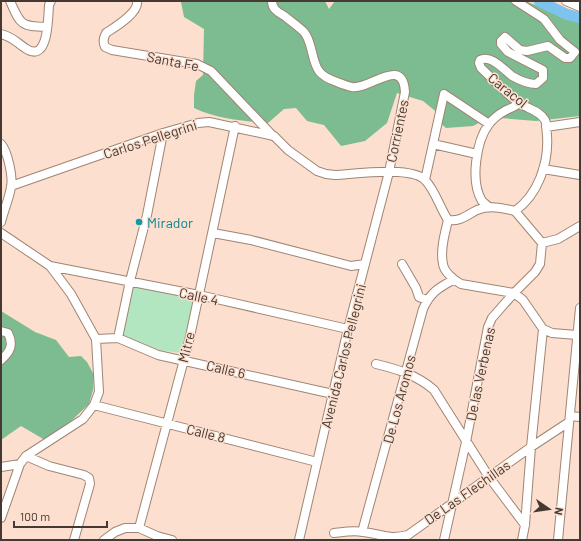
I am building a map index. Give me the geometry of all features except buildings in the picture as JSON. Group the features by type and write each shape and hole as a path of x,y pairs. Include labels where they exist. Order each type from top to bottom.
{"street":[{"path":"10,1 17,17 22,23 28,26 48,28"},
{"name":"Santa Fe","path":"137,1 137,8 132,14 106,33 104,42 106,47 112,50 197,64 206,68 211,71 274,136"},
{"name":"Corrientes","path":"272,1 277,13 286,17 304,32 310,43 316,67 320,74 327,79 352,87 363,87 385,75 394,75 401,78 405,85 405,92 388,172"},
{"name":"Caracol","path":"516,1 544,19 560,40 575,52 570,58 565,58 548,46 527,51 520,50 505,37 501,40 501,44 508,52 543,70 543,78 536,84 529,84 513,76 501,66 488,59 484,58 480,60 479,63 481,68 519,103 539,113 546,121 546,127"},
{"path":"566,1 580,7"},
{"path":"1,34 15,39 26,49 33,51 40,50 44,44 48,28 51,2"},
{"path":"425,180 444,94 489,124"},
{"path":"489,207 482,201 478,189 476,162 480,142 489,124 503,112 515,107 519,103"},
{"name":"Carlos Pellegrini","path":"11,186 163,132 198,123 209,122 235,126 274,136"},
{"path":"515,211 524,205 531,196 543,169 546,154 546,127 580,122"},
{"name":"Mitre","path":"139,528 199,295 235,126"},
{"path":"118,338 130,281 147,215 163,132"},
{"path":"274,136 288,150 317,171 326,174 388,172 410,173 419,176 425,180 433,191 448,220 443,244 442,265 453,280 461,284 514,293 523,300 543,329 552,333 577,334"},
{"path":"1,144 5,148 8,156 11,186 1,222"},
{"path":"433,144 477,154"},
{"path":"543,169 580,175"},
{"name":"Avenida Carlos Pellegrini","path":"298,540 348,329 366,264 388,172"},
{"path":"448,220 455,222 478,210 489,207 498,207 515,211 542,243 558,239 580,226"},
{"path":"1,233 50,266 71,294 96,339 99,392 94,405 83,419 26,456 20,464 1,518"},
{"path":"213,233 251,240 351,266 366,264"},
{"name":"De las Verbenas","path":"444,540 466,442 488,327 492,318 535,272 540,264 542,243"},
{"path":"402,264 416,288 419,297 427,300"},
{"name":"Calle 4","path":"50,266 199,295 348,329"},
{"name":"De Los Aromos","path":"362,532 406,374 417,328 427,300 436,290 453,280"},
{"path":"558,540 580,308"},
{"path":"522,540 525,525 543,329"},
{"path":"1,331 8,333 12,340 9,352 1,360"},
{"name":"Calle 6","path":"96,339 118,338 158,355 333,394"},
{"path":"376,364 425,382 434,390 489,477 525,525"},
{"name":"Calle 8","path":"94,405 317,462"},
{"path":"570,419 580,417"},
{"name":"De Las Flechillas","path":"334,533 362,532 397,538 408,535 570,419"},
{"path":"26,456 49,466 84,475 89,478 90,484 74,540"},
{"path":"1,467 20,464"},
{"path":"104,540 115,532 125,528 139,528 157,536 172,540"}],"green space":[{"path":"179,1 325,1 329,9 335,1 525,1 580,22 580,116 536,121 500,118 486,119 473,126 446,128 439,122 439,114 423,101 397,93 387,123 365,141 341,146 324,125 307,121 296,108 284,109 268,123 212,115 194,108 196,81 203,75 204,29 184,17 181,2"},
{"path":"133,286 194,299 181,353 159,350 122,337"},
{"path":"1,311 35,332 56,340 69,357 81,356 87,362 94,375 93,390 89,404 70,422 45,440 21,426 1,440"}],"waterway":[{"path":"539,1 566,14 580,18"}],"place":[{"name":"Mirador","path":"139,222"}]}
